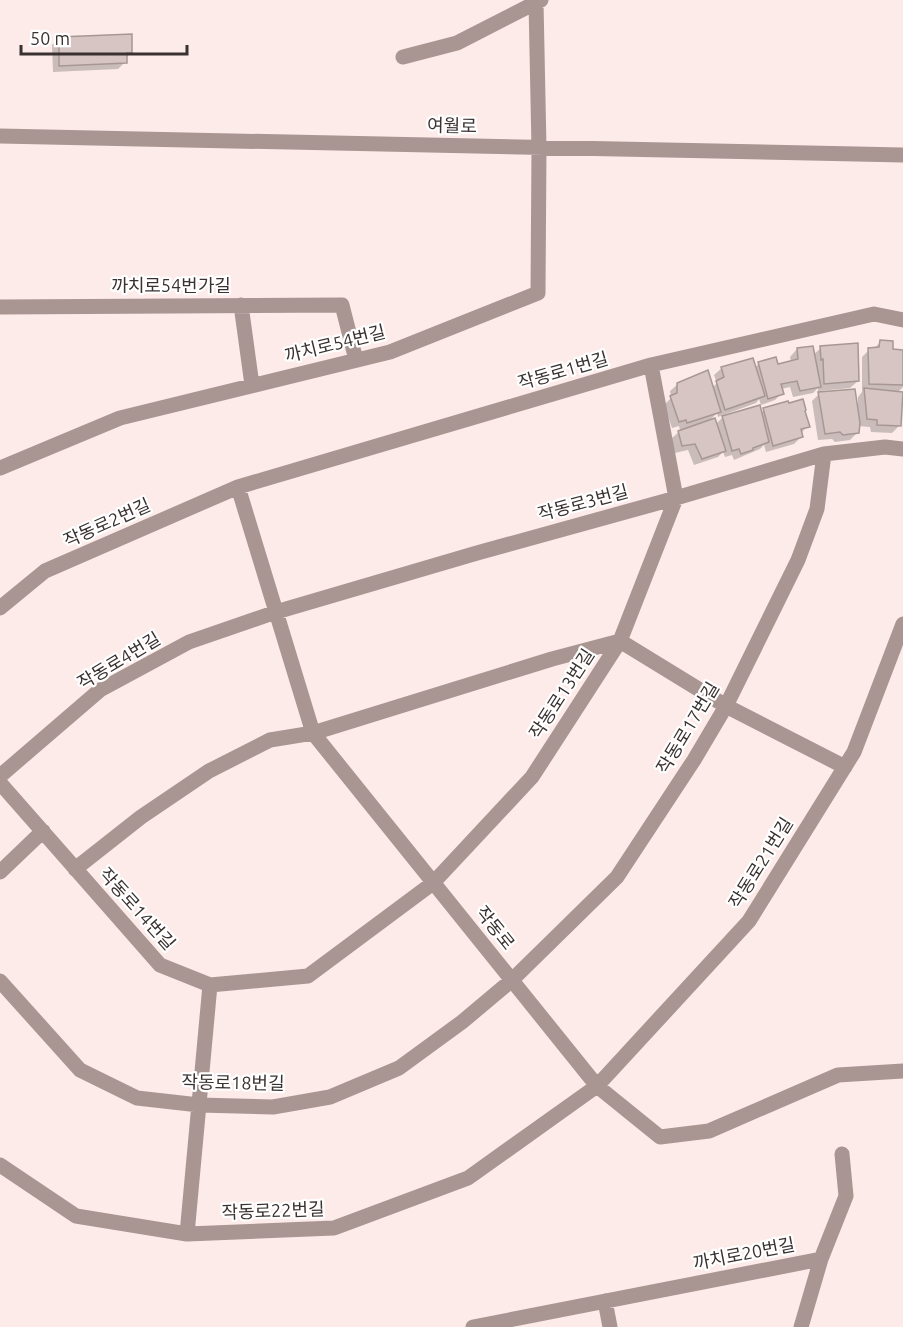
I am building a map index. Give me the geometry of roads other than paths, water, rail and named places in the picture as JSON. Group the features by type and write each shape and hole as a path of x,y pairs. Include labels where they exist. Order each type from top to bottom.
{"street":[{"path":"403,57 457,43 538,1 539,148"},
{"name":"여월로","path":"0,136 903,155"},
{"name":"까치로54번길","path":"0,468 120,418 390,352 538,292 539,148"},
{"path":"241,305 252,386"},
{"name":"까치로54번가길","path":"0,307 342,305 356,360"},
{"name":"작동로1번길","path":"238,487 651,365 874,314 903,320"},
{"path":"651,365 676,498"},
{"name":"작동로3번길","path":"276,612 477,552 676,498 824,454 885,447 903,449"},
{"name":"작동로17번길","path":"512,980 617,877 694,760 726,706 798,560 817,509 824,454"},
{"name":"작동로2번길","path":"0,608 45,571 238,487"},
{"name":"작동로","path":"238,487 313,733 597,1086 660,1137 709,1131 838,1075 903,1071"},
{"name":"작동로13번길","path":"433,883 532,777 620,641 676,498"},
{"name":"작동로4번길","path":"0,776 100,690 189,642 276,612"},
{"name":"작동로21번길","path":"597,1086 749,921 854,752 903,624"},
{"path":"75,869 141,817 209,771 270,740 313,733 620,641 726,706 844,767"},
{"name":"작동로14번길","path":"0,783 160,966 210,985 308,976 433,883"},
{"path":"0,872 42,831"},
{"name":"작동로18번길","path":"0,981 80,1070 137,1098 199,1105 273,1107 330,1097 399,1068 462,1022 512,980"},
{"path":"187,1234 210,985"},
{"name":"작동로22번길","path":"0,1165 76,1216 187,1234 334,1228 468,1178 597,1086"},
{"path":"821,1259 846,1196 842,1154"},
{"name":"까치로20번길","path":"473,1327 821,1259 801,1327"},
{"path":"605,1301 610,1327"}]}
